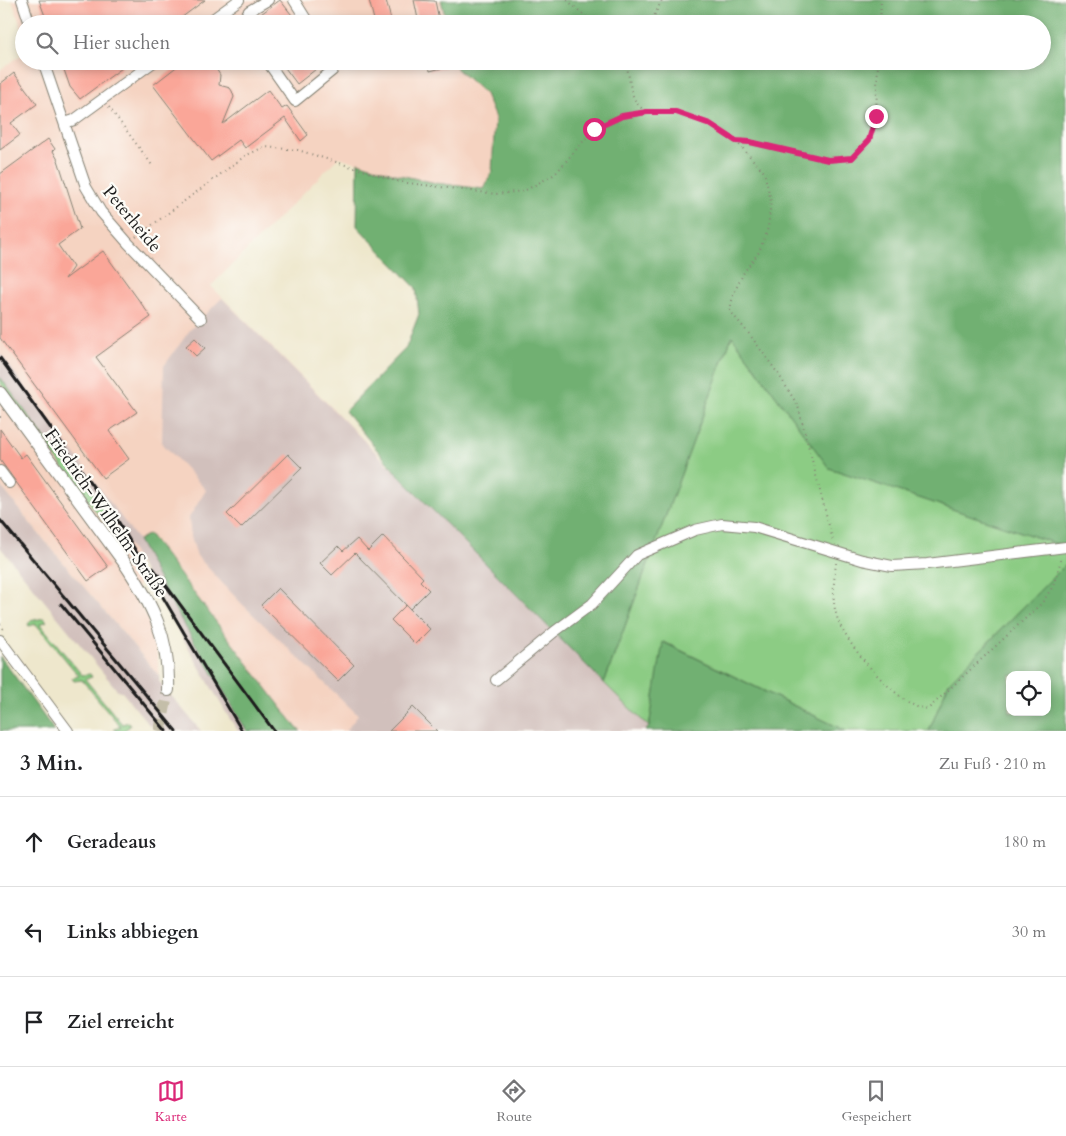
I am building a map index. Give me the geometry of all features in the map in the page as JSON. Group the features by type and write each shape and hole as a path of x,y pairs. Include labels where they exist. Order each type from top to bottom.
{"main road":[{"name":"Friedrich-Wilhelm-Straße","path":"0,393 124,562 142,590 156,615 163,640 167,661 168,690"}],"street":[{"path":"22,0 27,15"},
{"path":"219,15 240,0 249,12"},
{"path":"247,15 268,0"},
{"path":"294,0 303,15"},
{"name":"Peterheide","path":"46,70 86,187 101,212 201,319"},
{"path":"65,123 74,120 143,70"},
{"path":"273,70 295,101 333,70"},
{"path":"0,471 9,483"},
{"path":"496,680 554,632 592,604 637,555 695,530 722,524 754,527 835,550 862,560 892,566 927,564 1064,547"},
{"path":"0,640 68,731"}],"path":[{"path":"567,0 584,15"},
{"path":"654,15 662,0"},
{"path":"880,15 881,0"},
{"path":"627,70 633,99 639,108 647,112"},
{"path":"736,141 750,142 828,160 852,158 869,140 876,116 878,70"},
{"path":"103,99 152,165"},
{"path":"128,243 245,156 264,147 298,150 400,182 496,194 524,191 555,174 594,129 622,116 647,112 676,112 710,124 736,141 764,172 771,201 768,228 759,252 744,272 733,295 730,311 779,375 798,406 837,556 833,595 837,619 848,641 888,686 912,704 928,710 1042,602 1054,586 1064,547"}],"shaded area":[{"path":"12,0 441,0 445,15 17,15"},
{"path":"15,59 15,70 458,70 485,94 495,118 492,171 484,189 436,183 394,174 339,157 211,286 649,727 646,731 300,731 138,540 138,600 155,639 160,677 0,485 0,70"},
{"path":"222,298 649,727 645,731 346,731 358,715 240,602 197,556 191,537 189,518 206,490 162,443 164,366 190,330"},
{"path":"0,353 138,540 169,599 247,731 238,731 228,716 116,523 87,485 44,437 0,377"},
{"path":"0,485 160,677 159,681 201,731 158,731 152,724 151,727 122,692 118,691 0,547"}],"green space":[{"path":"441,0 1066,0 1066,547 829,468 732,336 604,683 398,475 345,411 406,348 419,314 416,288 357,226 358,162 395,174 436,183 484,189 492,171 495,118 485,94 458,70 1051,70 1051,15 445,15"},
{"path":"732,336 829,468 1066,547 1066,564 949,682 929,731 846,731 664,642 649,727 604,683"},
{"path":"0,377 44,437 87,485 116,523 108,528 0,383"},
{"path":"149,534 301,731 247,731 169,599 138,540"},
{"path":"1066,564 1066,731 929,731 949,682"},
{"path":"44,618 47,621 40,624 82,675 90,674 92,677 85,679 122,724 129,722 130,726 123,731 115,731 114,729 121,727 82,680 74,681 72,678 79,676 36,624 28,625 30,621"},
{"path":"663,642 846,731 645,731 649,727"},
{"path":"0,656 51,726 54,731 0,731"}],"building":[{"path":"39,0 205,0 185,15 45,15"},
{"path":"280,0 292,15 260,15"},
{"path":"369,0 386,0 390,15 373,15"},
{"path":"414,0 435,1 438,15 417,15"},
{"path":"64,70 119,70 80,99 70,87"},
{"path":"172,70 217,70 220,75 219,85 230,88 234,97 223,124 268,90 282,109 287,106 308,135 301,141 285,118 245,148 239,140 211,161 153,85"},
{"path":"287,70 315,70 297,84"},
{"path":"14,73 37,104 11,123 20,135 0,150 0,84"},
{"path":"48,139 55,149 53,151 58,160 80,229 58,245 73,267 65,279 103,251 151,317 96,357 137,412 109,431 129,459 103,478 0,338 0,174"},
{"path":"195,338 205,348 196,356 186,346"},
{"path":"0,429 21,458 26,454 108,567 88,581 0,460"},
{"path":"288,454 302,468 241,528 227,514"},
{"path":"383,536 423,578 420,581 429,590 410,609 355,553 332,575 320,563 338,546 343,551 357,539 368,551"},
{"path":"278,588 354,665 338,681 261,605"},
{"path":"406,605 430,629 415,644 391,620"},
{"path":"413,707 437,731 389,731"}],"tunnel":[{"path":"160,731 168,690"}],"railway":[{"path":"0,358 118,521 242,731"},
{"path":"0,520 176,731"},
{"path":"153,568 274,731"},
{"path":"61,604 166,731"}],"route":[{"path":"594,129 622,116 647,112 676,112 710,124 736,141 750,142 828,160 852,158 869,140 876,116"}]}
